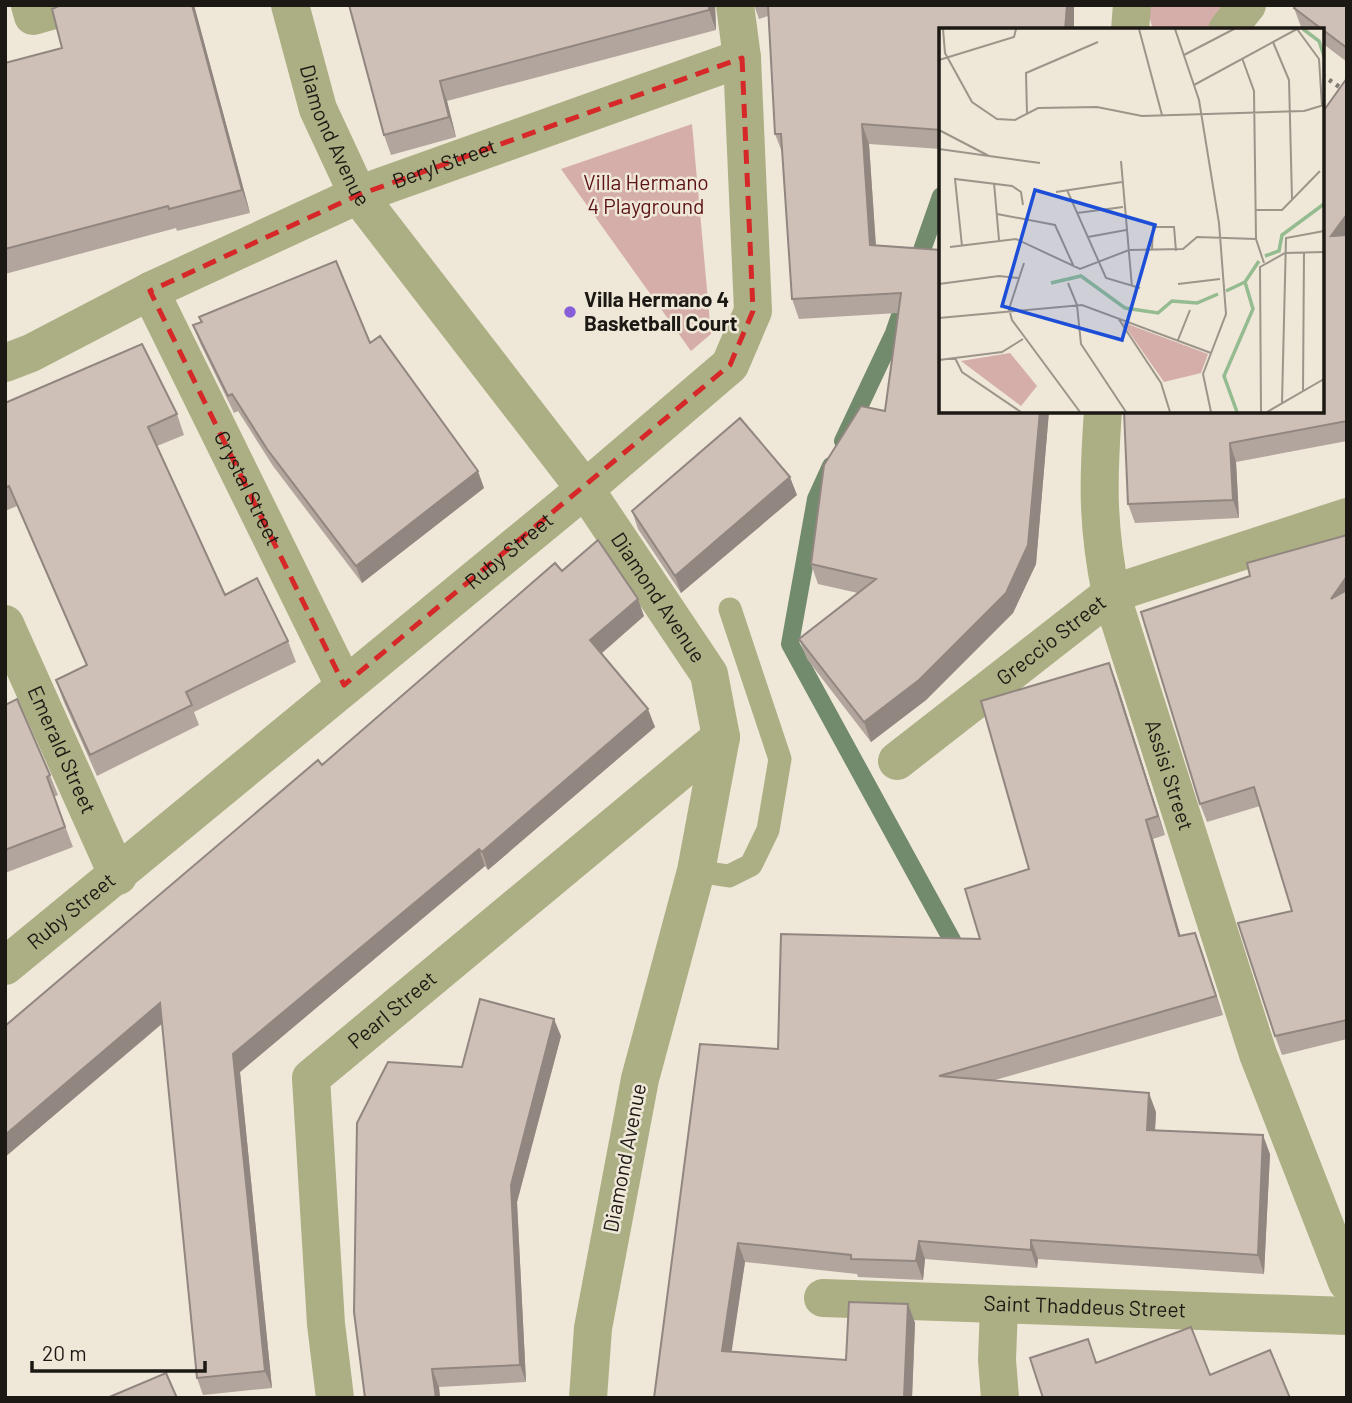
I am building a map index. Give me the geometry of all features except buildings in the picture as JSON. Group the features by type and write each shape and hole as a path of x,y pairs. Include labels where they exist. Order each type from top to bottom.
{"street":[{"path":"30,5 33,16 72,5"},
{"name":"Diamond Avenue","path":"290,5 318,108 358,195 586,489 709,674 721,737 696,871 640,1079 593,1328 588,1398"},
{"name":"Ruby Street","path":"5,966 118,876 345,685 586,489 730,365 753,311 742,58 735,5"},
{"path":"1130,28 1132,5"},
{"path":"1229,28 1247,5"},
{"name":"Beryl Street","path":"5,363 31,353 150,290 358,195 742,58"},
{"name":"Crystal Street","path":"150,290 345,685"},
{"name":"Assisi Street","path":"1103,413 1097,486 1100,542 1111,594 1238,993 1286,1130 1347,1282"},
{"name":"Greccio Street","path":"897,761 1111,594 1347,517"},
{"name":"Emerald Street","path":"5,624 118,876"},
{"name":"Pearl Street","path":"335,1398 326,1324 311,1077 721,737"},
{"name":"Saint Thaddeus Street","path":"823,1298 1347,1316"},
{"path":"999,1305 997,1360 1000,1398"}],"lane":[{"path":"696,871 729,876 751,865 768,830 779,759 730,609"}],"path":[{"path":"1324,76 1347,92"}],"highlighted area":[{"path":"742,58 753,311 730,365 344,685 150,291 358,195"}],"green space":[{"path":"1146,5 1224,5 1207,28 1152,28"},
{"name":"Villa Hermano 4 Playground","path":"692,124 711,334 691,351 561,169"}],"waterway":[{"path":"915,270 939,202"},
{"path":"843,441 894,333 904,304"},
{"path":"831,466 816,499 790,644 952,940"}],"place":[{"name":"Villa Hermano 4 Basketball Court","path":"570,312"}]}
